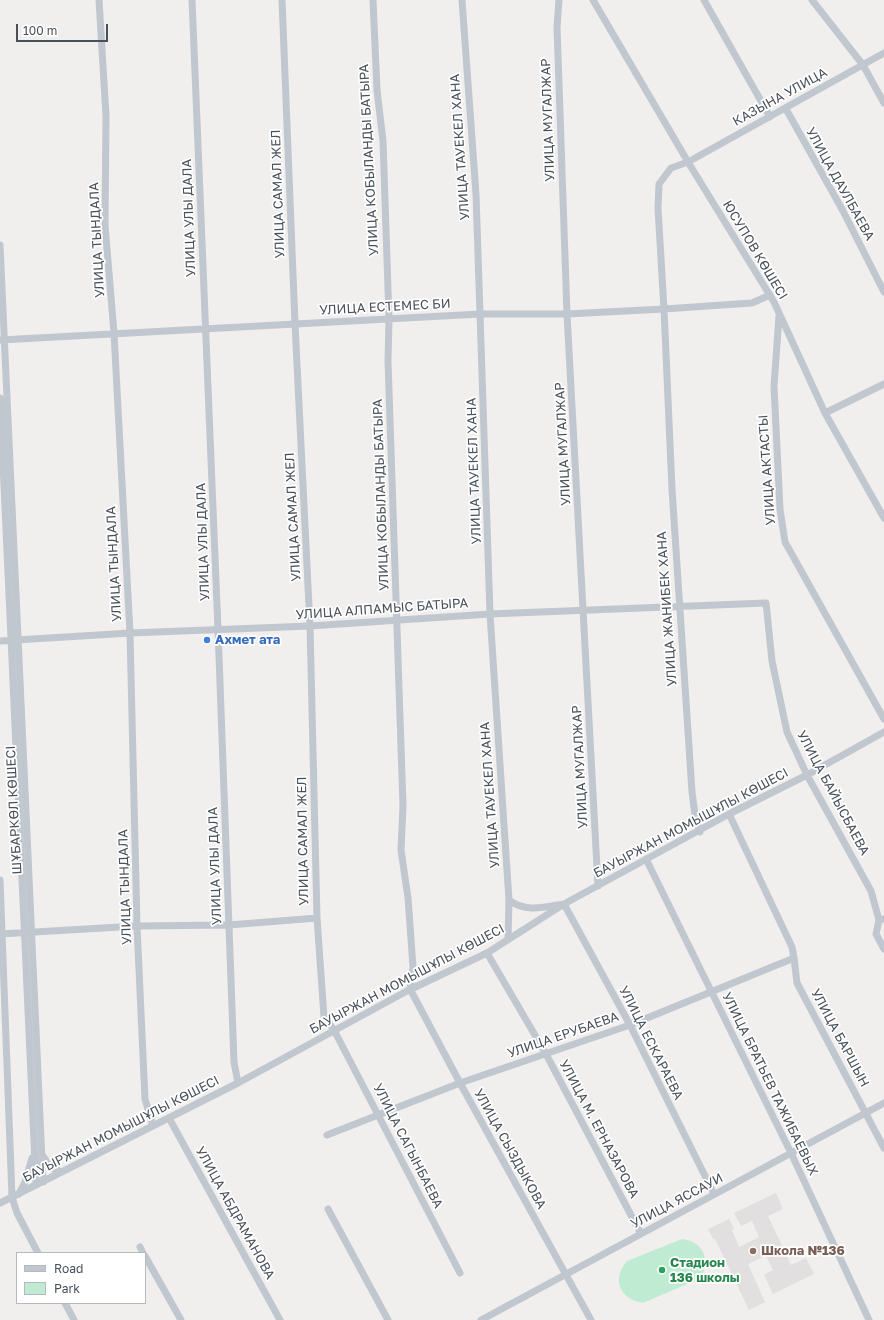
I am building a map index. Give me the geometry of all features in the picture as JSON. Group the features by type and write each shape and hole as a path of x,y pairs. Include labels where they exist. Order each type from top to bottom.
{"street":[{"name":"УЛИЦА ТЫНДАЛА","path":"99,0 106,116 105,225 114,333 130,633 138,926 145,1099 153,1126"},
{"name":"УЛИЦА УЛЫ ДАЛА","path":"192,0 234,1062 238,1083"},
{"name":"УЛИЦА САМАЛ ЖЕЛ","path":"282,0 295,324 310,626 317,918 324,1017 334,1030"},
{"name":"УЛИЦА КОБЫЛАНДЫ БАТЫРА","path":"373,0 377,90 383,141 389,319 388,361 398,620 403,806 401,850 408,898 412,960 410,989"},
{"name":"УЛИЦА ТАУЕКЕЛ ХАНА","path":"462,0 476,194 490,614 509,900 508,940"},
{"name":"УЛИЦА МУГАЛЖАР","path":"559,0 557,27 567,314 598,886"},
{"name":"ЮСУПОВ КӨШЕСІ","path":"593,0 688,162 770,295 825,413 884,518"},
{"path":"704,0 770,117"},
{"path":"812,0 863,65 884,103"},
{"name":"КАЗЫНА УЛИЦА","path":"664,309 658,208 659,184 671,168 688,162 786,109 884,53"},
{"name":"УЛИЦА ДАУЛБАЕВА","path":"786,109 843,211 884,292"},
{"name":"ШҰБАРКӨЛ КӨШЕСІ","path":"0,245 2,340 19,640 34,1146 40,1183"},
{"name":"УЛИЦА ЕСТЕМЕС БИ","path":"2,340 480,314 567,314 664,309 752,303 770,295"},
{"name":"УЛИЦА ЖАНИБЕК ХАНА","path":"664,309 666,383 678,607 692,792 695,815 700,832"},
{"name":"УЛИЦА АКТАСТЫ","path":"779,313 774,386 780,509 785,542 884,719"},
{"path":"825,413 884,384"},
{"name":"ШҰБАРКӨЛ КӨШЕСІ","path":"0,398 11,640 42,1152 40,1183"},
{"name":"УЛИЦА АЛПАМЫС БАТЫРА","path":"0,641 130,633 310,626 584,609 766,603"},
{"name":"УЛИЦА БАЙЫСБАЕВА","path":"766,603 772,661 787,732 807,775 871,891 882,920"},
{"name":"БАУЫРЖАН МОМЫШҰЛЫ КӨШЕСІ","path":"0,1203 238,1083 410,989 487,953 564,904 646,859 700,832 729,814 807,775 884,732"},
{"path":"729,814 792,947 794,958"},
{"name":"УЛИЦА БРАТЬЕВ ТАЖИБАЕВЫХ","path":"646,859 791,1153 869,1320"},
{"name":"ШҰБАРКӨЛ КӨШЕСІ","path":"0,880 12,1197 17,1213 37,1252"},
{"path":"509,900 516,906 528,909 564,904"},
{"name":"УЛИЦА ЕСКАРАЕВА","path":"564,904 630,1024 714,1194"},
{"path":"1,934 138,926 229,925 317,918"},
{"path":"882,920 876,934 884,949"},
{"name":"УЛИЦА М. ЕРНАЗАРОВА","path":"487,953 546,1054 641,1234"},
{"name":"УЛИЦА ЕРУБАЕВА","path":"327,1135 460,1083 630,1024 711,990 794,958"},
{"name":"УЛИЦА БАРШЫН","path":"794,958 797,983 884,1148"},
{"name":"УЛИЦА СЫЗДЫКОВА","path":"410,989 460,1083 591,1320"},
{"name":"УЛИЦА САГЫНБАЕВА","path":"334,1030 460,1273"},
{"name":"УЛИЦА ЯССАУИ","path":"481,1320 490,1318 565,1275 884,1103"},
{"name":"УЛИЦА АБДРАМАНОВА","path":"169,1118 280,1320"},
{"path":"19,1194 29,1172 34,1146"},
{"path":"42,1152 50,1167 61,1172"},
{"path":"328,1209 388,1320"},
{"path":"146,1258 181,1320"},
{"path":"66,1304 74,1320"}],"shaded area":[{"name":"Школа №136","path":"776,1193 783,1209 768,1216 791,1265 806,1258 814,1274 773,1294 764,1275 773,1270 766,1256 748,1264 765,1302 749,1310 715,1239 713,1239 708,1229 729,1219 734,1229 732,1230 739,1247 759,1237 752,1221 741,1226 734,1213"}],"green space":[{"name":"Стадион 136 школы","path":"682,1239 696,1244 703,1252 705,1264 701,1278 643,1303 635,1301 624,1293 620,1288 619,1282 622,1268 627,1261"}],"place":[{"name":"Ахмет ата","path":"207,640"},
{"name":"Школа №136","path":"753,1251"},
{"name":"Стадион 136 школы","path":"662,1270"}]}
